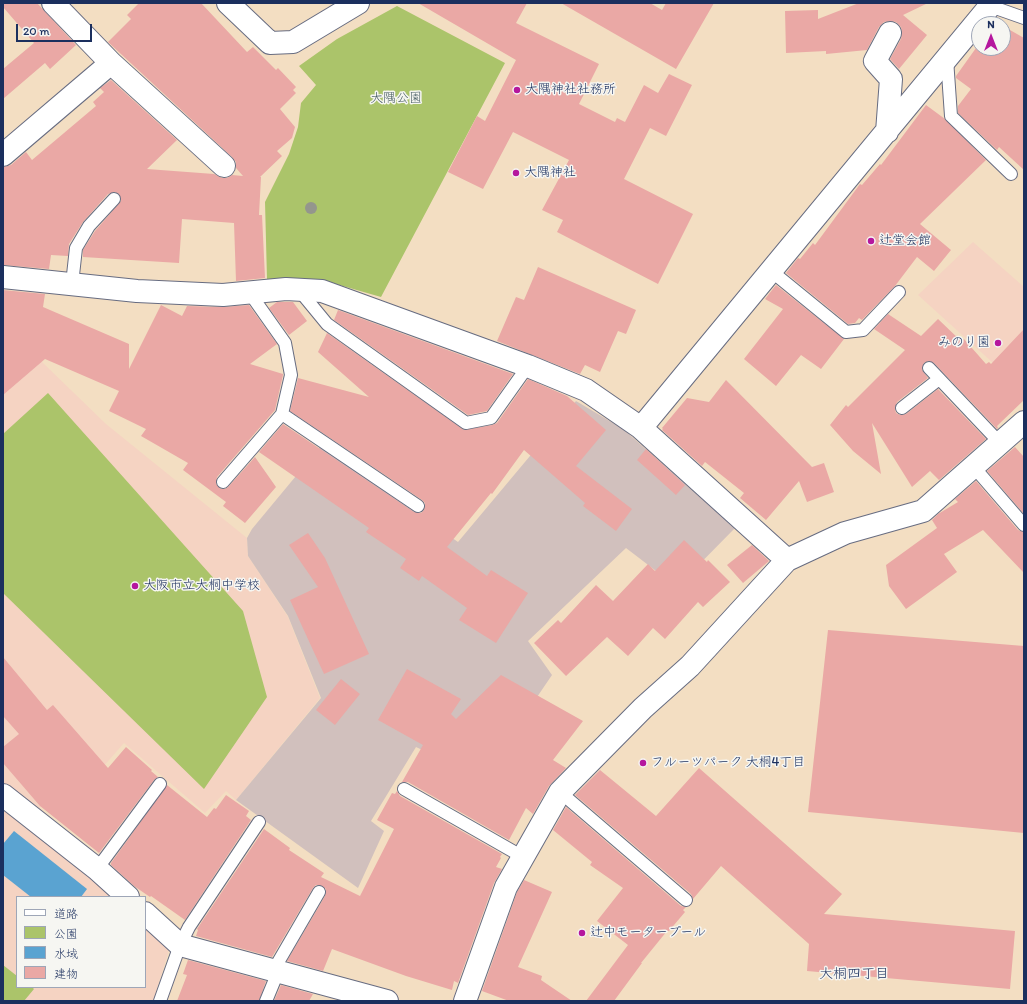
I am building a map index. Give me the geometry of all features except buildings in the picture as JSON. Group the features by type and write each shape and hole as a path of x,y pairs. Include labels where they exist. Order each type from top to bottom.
{"street":[{"path":"52,3 111,63 224,166"},
{"path":"228,3 270,43 293,42 358,3"},
{"path":"641,428 684,378 770,270 887,132 989,5"},
{"path":"887,132 891,79 874,61 890,33"},
{"path":"3,155 111,63"},
{"path":"3,277 137,291 223,295 286,289 322,291 528,366 586,390 641,428 787,560"},
{"path":"465,1001 506,887 560,792 643,708 690,666 787,560 845,533 923,511 1024,422"},
{"path":"3,795 97,869 127,896"},
{"path":"146,914 180,945 387,1001"}],"lane":[{"path":"989,5 1024,18"},
{"path":"947,59 952,116 1011,174"},
{"path":"72,284 76,248 90,226 114,199"},
{"path":"770,270 846,332 863,330 899,292"},
{"path":"299,290 327,324 466,423 491,418 528,366"},
{"path":"223,482 282,414 291,375 285,343 249,292"},
{"path":"929,368 1000,443"},
{"path":"902,408 939,379"},
{"path":"282,414 418,506"},
{"path":"973,466 1024,525"},
{"path":"97,869 160,784"},
{"path":"404,789 523,857"},
{"path":"560,792 686,900"},
{"path":"160,1001 180,945 189,927 259,822"},
{"path":"266,1001 275,971 319,892"}],"shaded area":[{"name":"みのり園","path":"973,242 1024,287 1024,391 918,295"},
{"name":"大阪市立大桐中学校","path":"3,315 43,363 106,424 247,538 248,556 288,617 320,698 236,800 226,791 205,813 124,743 88,784 69,773 35,813 3,786"},
{"path":"576,401 623,429 735,528 677,587 626,548 528,641 552,675 482,778 416,747 371,821 384,831 358,888 236,800 321,698 288,616 248,556 247,538 252,529 320,447 458,542"},
{"path":"3,804 114,896 16,896 16,988 146,988 146,926 170,947 153,1001 3,1001"}],"green space":[{"name":"大隅公園","path":"397,6 505,63 381,297 329,282 267,279 265,202 289,154 298,127 301,103 316,85 299,66 337,39"},
{"path":"48,393 243,611 267,697 204,789 3,593 3,434"},
{"path":"3,965 16,975 16,988 34,989 24,1001 3,1001"}],"water":[{"path":"14,831 87,889 82,896 30,896 3,875 3,844"}],"place":[{"name":"大隅神社社務所","path":"517,90"},
{"name":"大隅神社","path":"516,173"},
{"name":"辻堂会館","path":"871,241"},
{"name":"みのり園","path":"998,343"},
{"name":"大阪市立大桐中学校","path":"135,586"},
{"name":"フルーツパーク 大桐4丁目","path":"643,763"},
{"name":"辻中モータープール","path":"582,933"}],"district":[{"name":"大桐四丁目","path":"854,974"}]}
